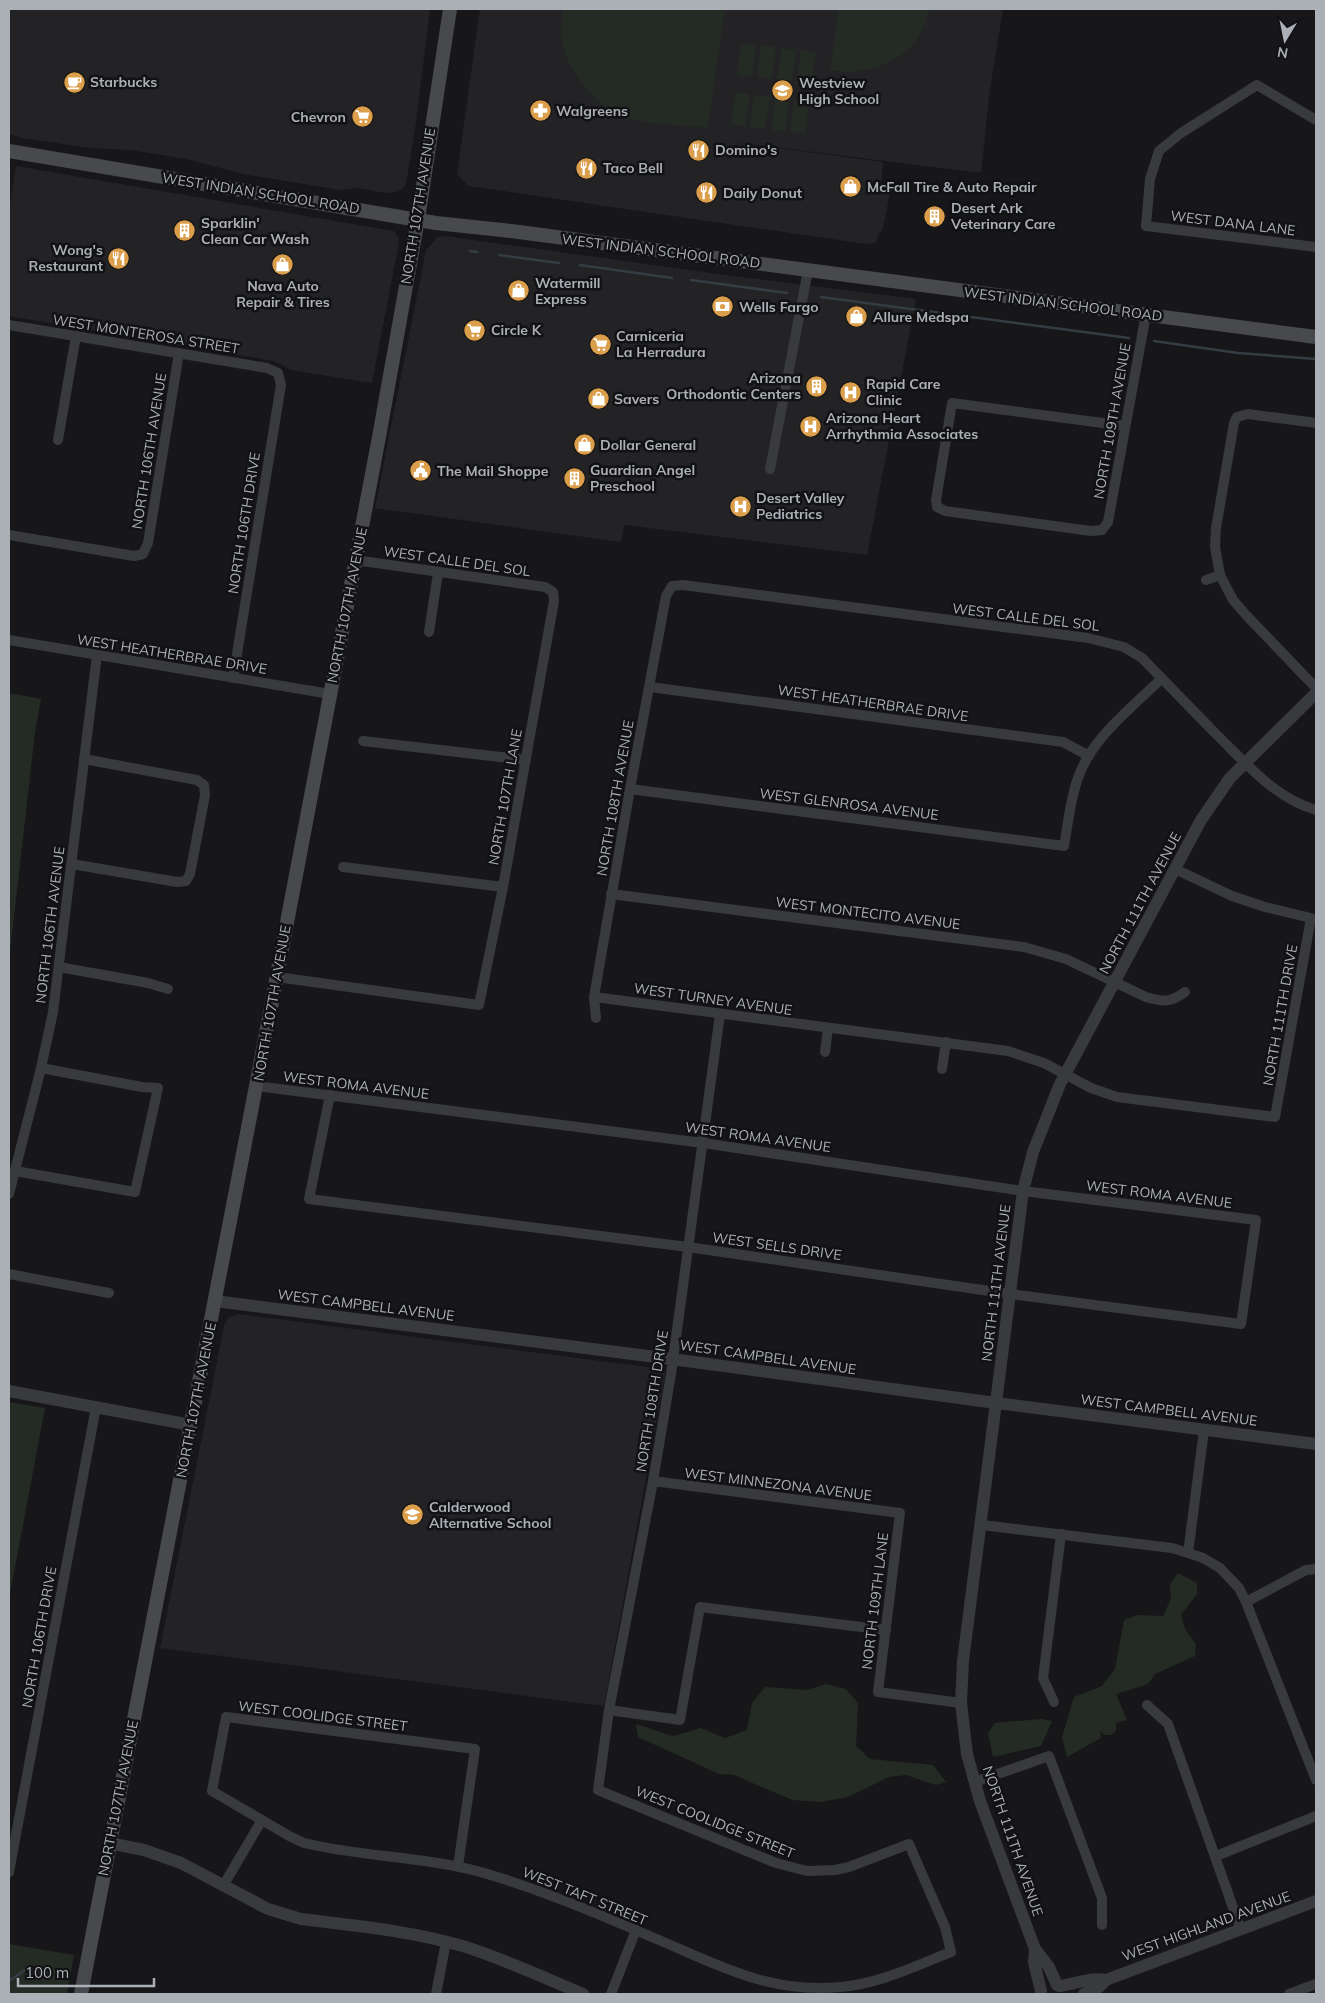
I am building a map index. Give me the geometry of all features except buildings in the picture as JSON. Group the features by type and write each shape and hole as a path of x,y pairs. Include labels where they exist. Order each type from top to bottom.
{"main road":[{"name":"NORTH 107TH AVENUE","path":"81,1994 215,1301 355,560 418,220 450,9"},
{"name":"WEST INDIAN SCHOOL ROAD","path":"9,151 418,220 1316,337"}],"street":[{"name":"WEST DANA LANE","path":"1316,120 1257,85 1181,133 1159,151 1150,180 1146,226 1316,247"},
{"path":"770,469 808,270"},
{"name":"NORTH 109TH AVENUE","path":"1125,426 952,403 936,500 937,507 945,511 1091,531 1102,530 1108,522 1146,314"},
{"name":"WEST MONTEROSA STREET","path":"9,325 267,368 278,373"},
{"path":"58,440 76,336"},
{"name":"NORTH 106TH AVENUE","path":"9,535 134,556 143,554 148,543 179,353"},
{"name":"NORTH 106TH DRIVE","path":"233,678 281,385 278,373"},
{"path":"1316,423 1248,414 1237,417 1234,423 1216,528 1216,552 1220,575 1233,600 1316,688"},
{"name":"WEST CALLE DEL SOL","path":"355,560 545,587 553,592"},
{"path":"429,632 438,572"},
{"path":"1206,580 1220,575"},
{"name":"WEST CALLE DEL SOL","path":"672,586 683,585 1108,642 1124,647 1142,658 1245,763 1284,797 1316,810"},
{"name":"NORTH 108TH AVENUE","path":"596,1018 594,997 611,894 666,596 672,586"},
{"name":"NORTH 107TH LANE","path":"276,977 479,1005 526,760 554,601 553,592"},
{"name":"WEST HEATHERBRAE DRIVE","path":"9,640 330,694"},
{"name":"NORTH 106TH AVENUE","path":"9,1194 42,1068 53,1012 97,655"},
{"path":"1089,756 1106,733 1162,678"},
{"name":"WEST HEATHERBRAE DRIVE","path":"650,687 1064,742 1089,756"},
{"name":"NORTH 111TH AVENUE","path":"1061,1988 1035,1948 974,1782 967,1754 962,1703 963,1661 982,1525 1023,1191 1033,1152 1065,1075 1175,869 1215,799 1230,778 1316,693"},
{"path":"363,740 526,760"},
{"name":"WEST GLENROSA AVENUE","path":"630,789 1064,846 1078,779 1089,756"},
{"path":"72,864 177,882 186,881 190,874 205,795 204,785 197,780 84,760"},
{"path":"343,867 503,887"},
{"name":"NORTH 111TH DRIVE","path":"1175,869 1232,896 1265,907 1311,918 1275,1117"},
{"name":"WEST MONTECITO AVENUE","path":"611,894 1024,947 1060,957 1146,997 1159,1001 1174,1000 1184,992"},
{"path":"59,967 148,983 168,989"},
{"name":"WEST TURNEY AVENUE","path":"594,997 1008,1051 1044,1063 1091,1088 1117,1097 1275,1117"},
{"name":"NORTH 108TH DRIVE","path":"598,1790 609,1710 653,1481 674,1359 720,1014"},
{"path":"825,1052 828,1028"},
{"path":"942,1069 946,1042"},
{"path":"15,1170 135,1192 158,1088 142,1087 42,1068"},
{"name":"WEST ROMA AVENUE","path":"256,1086 703,1143 1023,1191 1256,1220 1241,1324"},
{"name":"WEST SELLS DRIVE","path":"330,1095 309,1199 688,1247 1010,1294 1241,1324"},
{"path":"9,1274 109,1293"},
{"name":"WEST CAMPBELL AVENUE","path":"215,1301 674,1359 996,1404 1316,1444"},
{"path":"9,1391 191,1425"},
{"name":"NORTH 106TH DRIVE","path":"9,1872 96,1408"},
{"path":"1188,1553 1204,1430"},
{"name":"WEST MINNEZONA AVENUE","path":"653,1481 900,1513"},
{"name":"NORTH 109TH LANE","path":"900,1513 878,1692 962,1703"},
{"path":"982,1525 1172,1548 1188,1553 1220,1568 1239,1588 1246,1602 1316,1780"},
{"path":"1054,1702 1043,1678 1061,1534"},
{"path":"1246,1602 1306,1570 1316,1570"},
{"path":"609,1710 680,1720 700,1607 886,1630"},
{"path":"1148,1705 1168,1724 1241,1930"},
{"name":"WEST COOLIDGE STREET","path":"212,1791 226,1717 475,1749 458,1866"},
{"path":"974,1782 1049,1756 1102,1898 1102,1925"},
{"name":"WEST COOLIDGE STREET","path":"598,1790 776,1863 807,1871 836,1870 849,1867 909,1844 946,1927 951,1952"},
{"name":"WEST TAFT STREET","path":"212,1791 291,1837 320,1846 476,1870 521,1884 737,1973 777,1985 797,1988 841,1987 878,1980 951,1952"},
{"path":"1216,1856 1316,1816"},
{"path":"223,1886 262,1820"},
{"path":"109,1843 165,1856 197,1870 223,1886 268,1909 301,1919 390,1930 446,1942 479,1952 583,1994"},
{"name":"WEST HIGHLAND AVENUE","path":"1084,1994 1099,1987 1106,1980 1316,1901"},
{"path":"611,1994 636,1930"},
{"path":"436,1994 446,1942"},
{"name":"NORTH 111TH AVENUE","path":"1035,1948 1034,1962 1040,1993"},
{"name":"WEST HIGHLAND AVENUE","path":"1040,1993 1046,1986 1061,1988 1096,1978 1106,1980"},
{"path":"1289,1994 1316,1984"}],"shaded area":[{"path":"9,9 430,9 406,184 396,192 386,193 358,188 340,190 243,174 187,159 131,150 89,148 22,138 9,134"},
{"path":"480,9 1003,9 990,89 981,173 710,139 883,162 881,187 890,191 884,225 875,243 866,244 468,186 457,174"},
{"path":"563,9 725,9 708,128 631,119 611,111 602,104 576,75 565,53 561,34"},
{"path":"839,9 930,9 925,23 913,44 896,59 875,68 841,72 830,70"},
{"path":"741,43 756,44 752,77 737,75"},
{"path":"761,45 776,47 772,79 757,77"},
{"path":"781,48 796,50 792,82 777,80"},
{"path":"801,50 816,52 812,84 797,82"},
{"path":"735,92 750,94 745,126 731,124"},
{"path":"754,95 770,97 765,129 750,127"},
{"path":"775,98 789,100 785,131 771,130"},
{"path":"794,100 809,102 805,134 790,132"},
{"path":"16,166 394,231 399,239 398,248 372,383 291,370 274,361 9,316 9,212"},
{"path":"445,236 916,299 867,555 624,525 621,542 375,508 426,250 438,237"},
{"path":"9,693 41,699 35,733 9,961"},
{"name":"Calderwood Alternative School","path":"239,1314 655,1368 663,1371 665,1375 604,1706 160,1648 224,1326 229,1317"},
{"path":"9,1402 45,1408 9,1599"},
{"path":"1178,1573 1197,1583 1197,1594 1181,1615 1185,1629 1196,1644 1195,1656 1155,1674 1148,1684 1116,1694 1127,1720 1116,1723 1116,1731 1111,1735 1105,1735 1100,1731 1101,1738 1067,1757 1062,1737 1074,1697 1102,1686 1115,1669 1124,1620 1137,1615 1163,1616 1171,1599 1170,1584"},
{"path":"826,1684 846,1689 858,1703 856,1746 870,1759 933,1765 946,1782 936,1785 906,1775 889,1777 848,1797 821,1802 792,1800 734,1775 719,1774 638,1737 636,1724 673,1736 701,1728 725,1738 747,1730 752,1703 765,1687 808,1690"},
{"path":"1041,1719 1052,1721 1041,1746 993,1757 988,1733 995,1723"},
{"path":"9,1944 74,1955 67,1994 9,1994"}],"waterway":[{"path":"470,251 477,252"},
{"path":"499,255 559,263"},
{"path":"580,265 672,278"},
{"path":"691,280 787,293"},
{"path":"821,297 1129,338"},
{"path":"1154,341 1238,353 1316,359"},
{"path":"9,1981 33,1967"}],"place":[{"name":"Starbucks","path":"74,82"},
{"name":"Westview High School","path":"783,91"},
{"name":"Walgreens","path":"540,111"},
{"name":"Chevron","path":"362,117"},
{"name":"Domino's","path":"699,150"},
{"name":"Taco Bell","path":"587,168"},
{"name":"McFall Tire & Auto Repair","path":"851,187"},
{"name":"Daily Donut","path":"707,193"},
{"name":"Desert Ark Veterinary Care","path":"935,216"},
{"name":"Sparklin' Clean Car Wash","path":"185,231"},
{"name":"Wong's Restaurant","path":"119,258"},
{"name":"Nava Auto Repair & Tires","path":"283,264"},
{"name":"Watermill Express","path":"519,291"},
{"name":"Wells Fargo","path":"723,307"},
{"name":"Allure Medspa","path":"857,317"},
{"name":"Circle K","path":"475,330"},
{"name":"Carniceria La Herradura","path":"600,344"},
{"name":"Arizona Orthodontic Centers","path":"817,386"},
{"name":"Rapid Care Clinic","path":"850,392"},
{"name":"Savers","path":"598,399"},
{"name":"Arizona Heart Arrhythmia Associates","path":"810,426"},
{"name":"Dollar General","path":"584,445"},
{"name":"The Mail Shoppe","path":"421,471"},
{"name":"Guardian Angel Preschool","path":"574,478"},
{"name":"Desert Valley Pediatrics","path":"740,506"},
{"name":"Calderwood Alternative School","path":"413,1515"}]}
